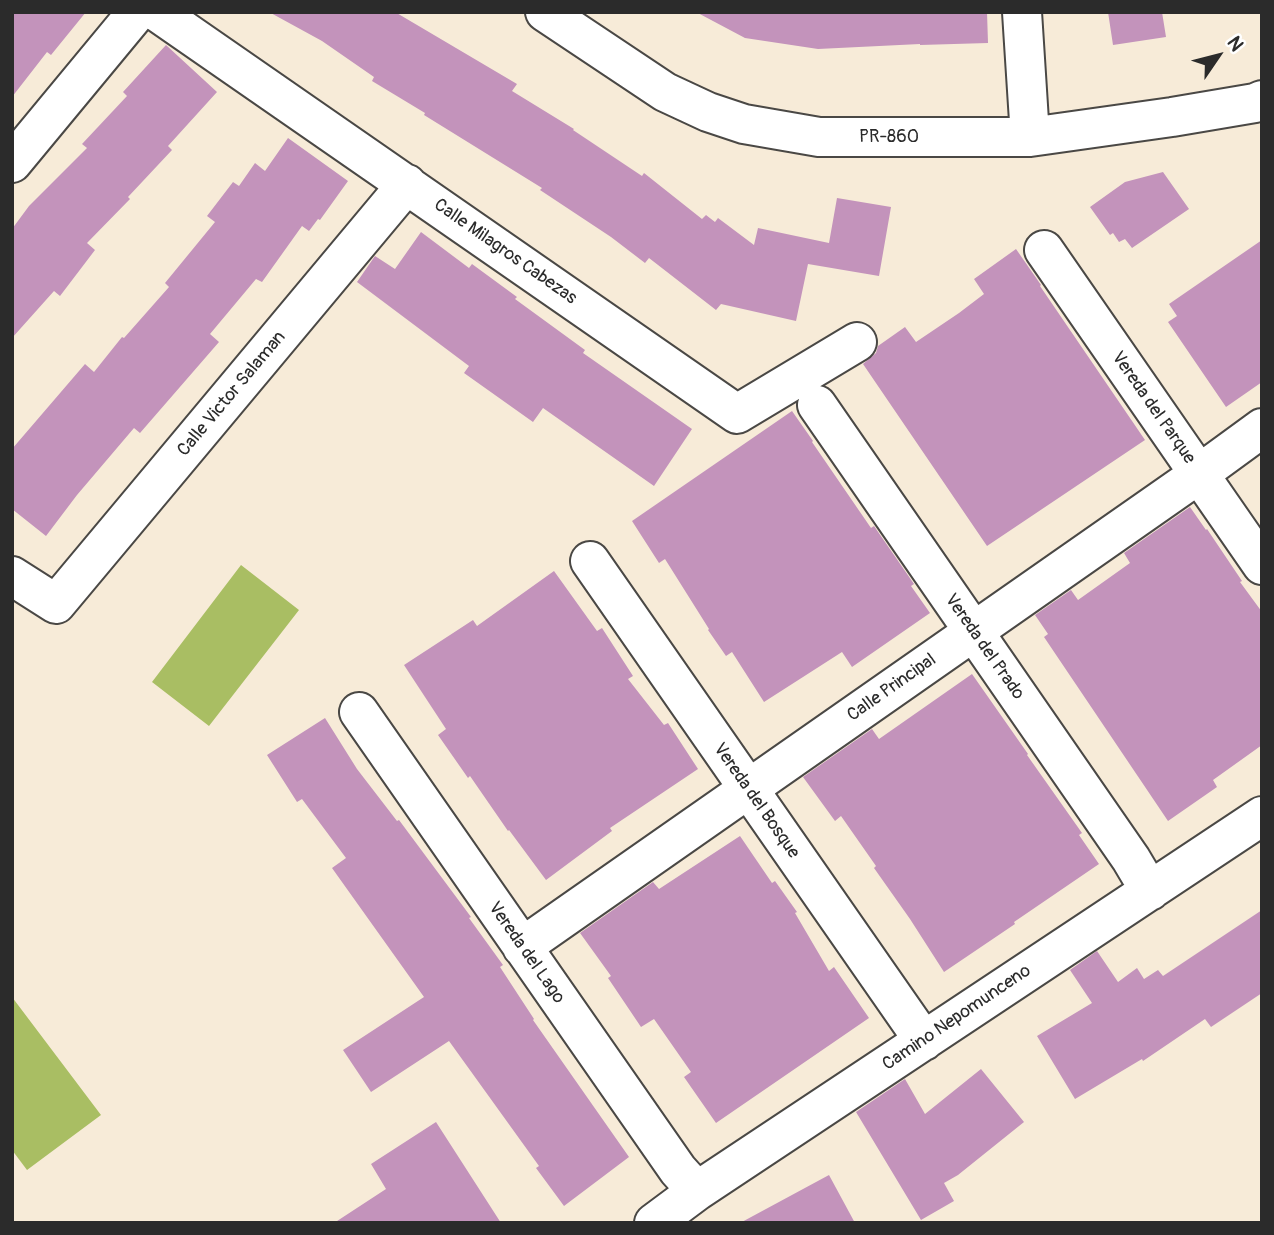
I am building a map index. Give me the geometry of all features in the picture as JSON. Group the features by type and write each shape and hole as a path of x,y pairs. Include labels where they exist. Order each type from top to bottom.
{"street":[{"path":"12,163 137,12"},
{"name":"Calle Milagros Cabezas","path":"157,12 737,414 857,342"},
{"name":"PR-860","path":"545,12 665,92 708,112 744,124 819,137 1030,137 1172,117 1262,100"},
{"path":"1022,12 1030,137"},
{"name":"Calle Victor Salaman","path":"12,576 56,604 407,184"},
{"name":"Vereda del Parque","path":"1044,250 1262,565"},
{"name":"Vereda del Prado","path":"817,405 1131,859 1150,891"},
{"name":"Calle Principal","path":"522,947 1262,428"},
{"name":"Vereda del Bosque","path":"590,561 924,1041"},
{"name":"Vereda del Lago","path":"359,712 678,1170 697,1191"},
{"name":"Camino Nepomunceno","path":"654,1223 697,1191 1262,816"}],"green space":[{"path":"241,565 299,610 209,726 152,682"},
{"path":"12,997 101,1115 27,1170 12,1150"}],"building":[{"path":"12,12 86,12 51,55 47,52 12,97"},
{"path":"269,12 395,12 517,84 512,91 574,129 642,176 644,173 702,219 706,215 715,222 718,218 754,245 758,228 829,243 837,198 891,207 879,276 808,264 796,321 721,304 716,310 649,258 645,263 540,190 542,188 372,81 374,77 322,41"},
{"path":"696,12 987,12 988,43 818,49 745,38"},
{"path":"1108,12 1162,12 1166,37 1113,45"},
{"path":"166,45 217,92 168,146 172,150 128,197 130,199 87,243 95,250 60,296 54,291 12,338 12,229 29,206 87,148 82,144 127,96 123,92"},
{"path":"288,138 348,181 309,231 302,226 262,282 256,279 210,334 219,342 140,433 134,428 46,536 12,509 12,449 85,364 94,372 122,337 124,338 169,287 165,283 215,222 207,216 233,182 239,186 255,163 265,171"},
{"path":"1163,172 1189,209 1132,248 1125,239 1119,242 1113,233 1110,235 1090,207 1125,182"},
{"path":"421,232 469,268 472,264 585,350 583,353 692,429 654,486 543,408 533,422 464,373 469,366 357,282 375,256 395,269"},
{"path":"1262,240 1262,382 1226,407 1168,322 1177,316 1169,304"},
{"path":"1016,249 1145,440 987,546 863,364 876,353 878,346 905,327 916,342 959,313 984,294 974,279"},
{"path":"792,411 871,528 874,526 914,584 911,586 930,613 852,667 842,652 764,702 732,652 726,656 708,630 665,559 659,563 632,521"},
{"path":"1190,507 1262,612 1262,745 1213,780 1217,787 1168,821 1044,637 1048,634 1035,615 1071,590 1078,600 1130,563 1124,553"},
{"path":"554,571 597,631 602,628 633,676 628,679 664,725 668,723 698,769 610,828 612,831 546,880 438,735 446,729 404,665 473,620 477,626"},
{"path":"972,674 1082,833 1079,835 1099,864 944,972 841,816 835,821 803,777 872,729 879,739"},
{"path":"325,718 357,769 397,821 399,820 471,917 469,918 503,965 500,967 533,1020 629,1157 564,1206 536,1168 539,1166 449,1041 371,1092 343,1050 424,997 332,868 346,858 302,799 297,802 267,755"},
{"path":"740,836 772,883 775,881 797,912 795,913 829,971 834,967 869,1018 716,1123 684,1077 691,1072 654,1019 641,1027 608,978 611,976 580,933 653,882 659,889"},
{"path":"1262,910 1262,993 1211,1027 1205,1019 1143,1061 1142,1059 1075,1099 1037,1036 1092,1003 1070,970 1097,951 1118,982 1137,968 1144,979 1158,970 1163,976"},
{"path":"981,1069 1024,1122 958,1175 944,1183 954,1201 921,1220 856,1112 905,1079 925,1114"},
{"path":"436,1122 501,1223 334,1223 386,1189 371,1164"},
{"path":"829,1175 855,1223 740,1223"}]}
